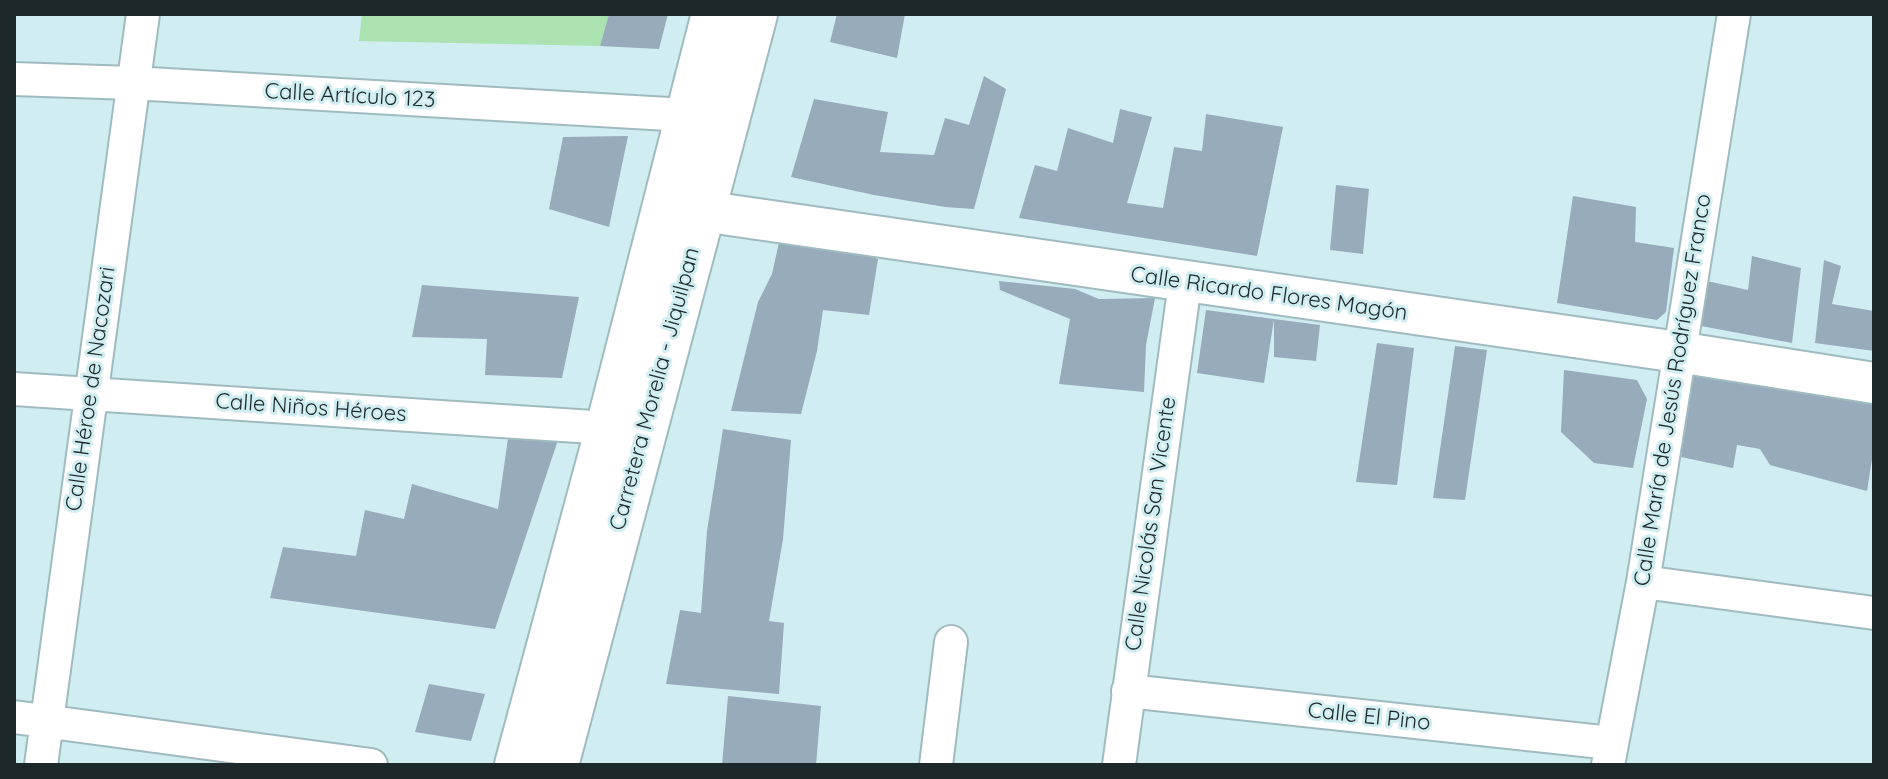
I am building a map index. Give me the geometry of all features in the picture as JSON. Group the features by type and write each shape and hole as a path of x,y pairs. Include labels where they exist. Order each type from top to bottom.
{"main road":[{"name":"Carretera Morelia - Jiquilpan","path":"556,765 685,202 686,115 714,14"},
{"name":"Carretera Morelia - Jiquilpan","path":"517,765 608,428 685,202 755,14"}],"street":[{"name":"Calle Héroe de Nacozari","path":"41,765 143,14"},
{"name":"Calle María de Jesús Rodríguez Franco","path":"1610,754 1643,582 1734,14"},
{"name":"Calle Artículo 123","path":"14,79 686,115"},
{"name":"Calle Ricardo Flores Magón","path":"685,202 1185,283 1678,352 1874,383"},
{"name":"Calle Nicolás San Vicente","path":"1119,765 1185,283"},
{"name":"Calle Niños Héroes","path":"14,389 608,428"},
{"path":"1643,582 1874,613"},
{"path":"936,765 951,642"},
{"name":"Calle El Pino","path":"1128,691 1610,754"},
{"path":"14,717 47,719 371,765"}],"green space":[{"path":"362,14 609,14 600,46 359,41"}],"building":[{"path":"609,14 668,14 659,49 600,46"},
{"path":"837,14 905,14 897,58 830,42"},
{"path":"984,76 1006,89 974,209 874,195 791,177 814,99 888,112 880,152 934,155 945,118 969,125"},
{"path":"1120,109 1152,117 1127,203 1163,208 1174,147 1202,151 1206,114 1283,127 1257,256 1019,218 1035,165 1057,171 1068,128 1113,143"},
{"path":"628,136 609,227 549,209 563,137"},
{"path":"1336,185 1369,189 1363,254 1330,250"},
{"path":"1573,196 1636,207 1635,242 1674,248 1666,312 1657,320 1557,303"},
{"path":"780,238 836,245 878,259 869,315 823,310 817,351 801,414 731,411 758,302 772,274"},
{"path":"1752,256 1801,268 1792,343 1701,326 1707,281 1748,290"},
{"path":"1824,260 1841,266 1832,304 1874,311 1874,351 1815,343"},
{"path":"999,281 1075,289 1099,299 1155,298 1146,345 1144,392 1059,384 1070,319 1000,290"},
{"path":"422,285 579,297 562,378 485,375 487,339 412,337"},
{"path":"1206,310 1274,319 1264,383 1197,373"},
{"path":"1274,319 1320,325 1316,361 1274,357"},
{"path":"1377,343 1414,348 1397,485 1356,482"},
{"path":"1455,346 1487,350 1465,500 1433,498"},
{"path":"1695,364 1874,393 1874,446 1867,491 1770,465 1760,449 1737,445 1733,468 1681,457"},
{"path":"1564,370 1637,380 1647,399 1633,468 1594,463 1561,432"},
{"path":"723,429 791,440 783,539 769,621 784,623 779,694 666,684 680,610 701,613 707,531"},
{"path":"509,431 559,437 495,629 270,598 283,547 356,556 365,510 404,519 412,484 498,509"},
{"path":"429,684 485,694 471,741 415,732"},
{"path":"728,696 821,706 816,765 722,765"}]}
